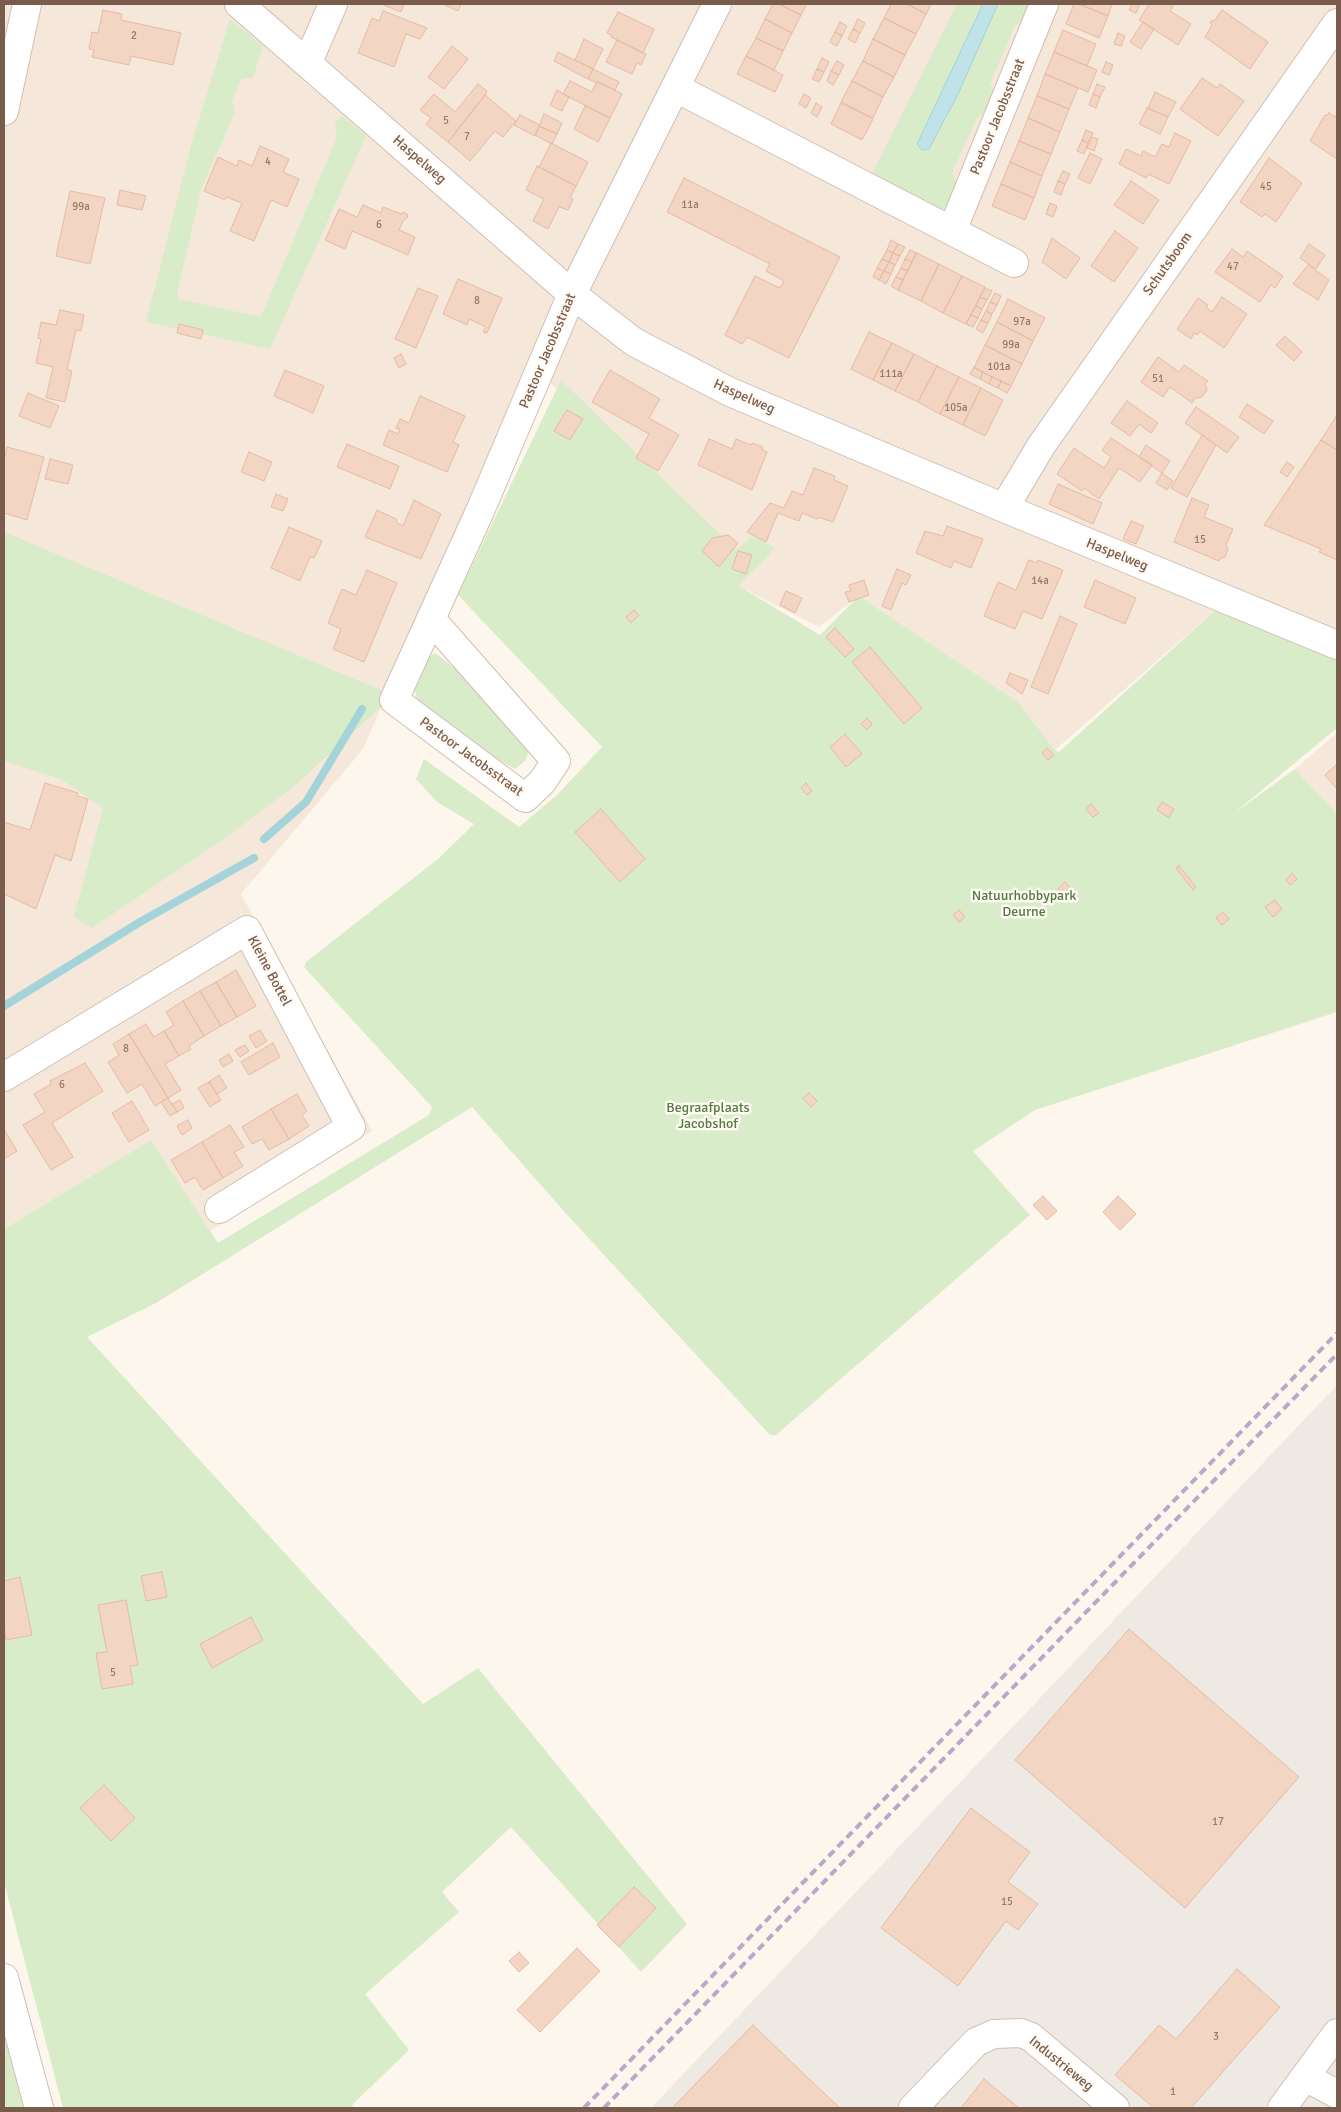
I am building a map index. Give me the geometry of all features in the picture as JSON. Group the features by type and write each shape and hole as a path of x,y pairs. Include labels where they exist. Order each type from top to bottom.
{"street":[{"path":"4,111 27,4"},
{"name":"Haspelweg","path":"239,4 308,62 572,294 634,342 730,392 1004,508 1337,645"},
{"path":"308,62 333,4"},
{"name":"Pastoor Jacobsstraat","path":"431,619 556,761 542,782 524,798 394,700 480,511 572,294 717,4"},
{"name":"Pastoor Jacobsstraat","path":"952,231 1044,4"},
{"name":"Schutsboom","path":"1004,508 1041,446 1337,22"},
{"path":"676,88 1014,263"},
{"name":"Kleine Bottel","path":"4,1078 247,930 351,1127 219,1209"},
{"path":"4,1978 39,2108"},
{"name":"Industrieweg","path":"913,2108 976,2042 994,2034 1021,2033 1031,2037 1114,2108"},
{"path":"1282,2108 1337,2033"},
{"path":"1305,2077 1337,2094"}],"shaded area":[{"path":"4,4 1337,4 1337,654 1221,605 1055,750 1018,702 859,596 819,627 738,586 532,363 363,749 241,894 372,1131 210,1231 151,1140 4,1229"},
{"path":"1337,733 1337,814 1295,769"},
{"path":"1337,1385 1337,2108 651,2108"}],"green space":[{"path":"957,4 1029,4 1031,7 1025,22 1015,25 990,84 996,94 989,112 978,116 952,173 957,186 947,207 939,210 870,178"},
{"path":"230,19 263,46 253,78 242,78 232,101 235,112 201,190 177,294 179,299 261,317 337,137 335,123 342,116 366,136 270,349 146,322 192,142"},
{"path":"561,380 736,550 753,536 775,548 737,585 820,635 859,596 1018,702 1055,750 1059,752 1221,605 1337,653 1337,728 1233,814 1295,769 1337,814 1337,1012 1035,1110 973,1151 1030,1215 776,1435 770,1435 570,1218 472,1107 156,1303 87,1337 423,1704 478,1668 687,1924 641,1972 511,1827 442,1892 459,1912 365,1994 409,2050 352,2105 354,2108 63,2108 4,1882 4,1229 151,1140 218,1243 429,1115 432,1107 304,967 306,962 438,859 474,824 437,802 416,779 424,759 519,827 557,795 602,747 458,595"},
{"path":"4,532 388,693 383,705 292,788 228,836 92,928 74,917 103,808 61,779 4,761"},
{"path":"435,653 469,679 530,749 525,761 515,769 485,752 441,721 417,700 413,682 421,663"},
{"path":"4,1976 36,2108 4,2108"}],"water":[{"path":"983,4 998,4 958,94 929,149 922,150 917,144"}],"building":[{"path":"381,4 404,4 401,12"},
{"path":"443,4 461,4 458,11"},
{"path":"773,4 779,4 801,15 792,33 765,19"},
{"path":"779,4 807,4 801,15"},
{"path":"891,4 907,4 926,14 916,34 884,18"},
{"path":"907,4 931,4 926,14"},
{"path":"1074,4 1079,4 1108,16 1099,38 1066,24"},
{"path":"1079,4 1112,4 1108,16"},
{"path":"1132,4 1140,4 1136,13 1129,10"},
{"path":"1149,4 1174,4 1170,11 1191,24 1178,45 1139,20"},
{"path":"103,10 122,14 121,20 181,33 173,65 131,56 129,65 92,57 94,50 89,49 92,32 98,33"},
{"path":"1222,10 1268,42 1250,69 1205,37 1212,25 1210,23 1212,20 1214,21"},
{"path":"383,11 427,28 420,39 406,34 394,67 358,53 372,18 379,21"},
{"path":"618,12 654,29 643,53 611,37 612,35 607,33"},
{"path":"884,18 916,34 905,55 873,39"},
{"path":"765,19 792,33 783,51 756,38"},
{"path":"858,19 865,23 860,33 853,29"},
{"path":"840,22 847,26 842,36 835,32"},
{"path":"1143,22 1154,29 1141,49 1130,42"},
{"path":"853,29 860,33 855,43 848,39"},
{"path":"1063,30 1096,44 1087,66 1054,52"},
{"path":"835,32 842,36 837,46 830,42"},
{"path":"1118,33 1125,36 1121,46 1114,44"},
{"path":"756,38 783,51 774,70 746,56"},
{"path":"584,39 603,49 593,69 575,60"},
{"path":"873,39 905,55 894,77 863,61"},
{"path":"617,40 646,54 641,65 637,63 632,74 606,62"},
{"path":"452,46 468,59 444,89 428,77"},
{"path":"558,52 593,69 588,79 554,61"},
{"path":"1054,52 1097,70 1088,92 1045,74"},
{"path":"746,56 783,75 775,92 737,74"},
{"path":"822,58 829,62 824,72 817,69"},
{"path":"837,61 844,65 839,75 831,71"},
{"path":"863,61 894,77 883,97 852,81"},
{"path":"1106,62 1113,65 1109,75 1102,72"},
{"path":"593,69 619,82 615,90 588,79"},
{"path":"817,69 824,72 819,82 812,79"},
{"path":"831,71 839,75 833,85 827,81"},
{"path":"1045,74 1078,88 1069,109 1037,96"},
{"path":"1202,78 1217,88 1220,84 1244,101 1218,136 1180,109"},
{"path":"570,81 592,92 597,81 622,94 610,118 563,94"},
{"path":"852,81 883,97 873,118 841,102"},
{"path":"478,84 487,91 485,95 448,142 426,124 431,118 420,110 434,94 455,112"},
{"path":"1097,84 1105,87 1100,97 1093,94"},
{"path":"557,90 569,97 562,111 550,105"},
{"path":"1155,92 1176,102 1168,117 1148,108"},
{"path":"804,94 811,98 806,108 799,104"},
{"path":"1093,94 1100,97 1096,108 1089,105"},
{"path":"485,95 516,121 503,137 495,131 470,161 448,142"},
{"path":"1037,96 1069,109 1060,132 1028,118"},
{"path":"816,103 822,107 817,117 811,113"},
{"path":"841,103 873,119 862,140 831,124"},
{"path":"585,106 610,118 598,142 574,129"},
{"path":"1147,108 1168,117 1160,134 1139,124"},
{"path":"1329,113 1335,117 1337,114 1337,159 1310,141 1325,115"},
{"path":"544,114 562,123 557,134 539,126"},
{"path":"520,115 540,125 535,136 514,125"},
{"path":"1028,118 1060,132 1051,154 1019,141"},
{"path":"539,126 557,134 552,144 535,135"},
{"path":"1086,130 1093,133 1088,143 1082,140"},
{"path":"1175,133 1191,141 1169,184 1148,174 1146,178 1119,164 1126,149 1141,156 1143,151 1155,157 1162,144 1169,147"},
{"path":"1091,137 1098,139 1094,151 1087,148"},
{"path":"1082,140 1088,143 1084,154 1077,151"},
{"path":"1019,141 1051,154 1042,176 1010,162"},
{"path":"551,143 588,162 576,186 537,166 539,167"},
{"path":"260,146 289,159 283,172 299,179 287,207 271,200 254,241 230,231 242,203 226,197 225,200 204,191 218,157 237,166 239,160 252,166"},
{"path":"1090,153 1102,159 1090,184 1078,178"},
{"path":"1269,158 1302,183 1276,222 1265,214 1262,217 1240,202"},
{"path":"1010,162 1042,176 1034,198 1001,184"},
{"path":"537,166 576,186 570,198 573,199 568,210 559,207 548,229 533,221 544,199 526,190"},
{"path":"1063,171 1070,174 1065,184 1058,181"},
{"path":"684,178 840,257 789,358 747,337 742,344 725,335 755,276 780,288 784,281 766,271 770,264 667,212"},
{"path":"1058,181 1065,184 1061,195 1054,192"},
{"path":"1131,181 1159,200 1143,224 1114,205"},
{"path":"1001,184 1034,198 1025,220 992,206"},
{"path":"120,190 146,196 142,210 117,205"},
{"path":"70,191 105,198 90,264 56,256"},
{"path":"1050,203 1057,206 1053,217 1046,214"},
{"path":"363,205 381,213 383,207 401,214 404,212 407,214 408,217 403,221 399,230 415,237 408,255 352,231 345,249 325,240 339,209 357,217"},
{"path":"1115,231 1138,248 1114,282 1091,266"},
{"path":"1052,238 1080,258 1066,279 1042,262"},
{"path":"891,240 898,244 893,253 887,250"},
{"path":"898,244 905,247 900,256 893,253"},
{"path":"1309,244 1325,255 1316,269 1300,258"},
{"path":"1232,249 1243,257 1247,251 1283,276 1275,288 1271,285 1260,302 1215,272"},
{"path":"887,250 893,253 889,262 882,259"},
{"path":"910,250 916,253 912,262 905,259"},
{"path":"893,253 900,256 895,265 889,262"},
{"path":"917,253 939,264 921,301 898,290"},
{"path":"882,259 889,262 884,271 877,268"},
{"path":"905,259 912,262 907,271 901,268"},
{"path":"889,262 895,265 891,274 884,271"},
{"path":"939,264 962,276 943,313 921,301"},
{"path":"1308,265 1329,280 1318,300 1293,284"},
{"path":"877,268 884,271 879,280 873,277"},
{"path":"901,268 907,271 903,280 896,277"},
{"path":"884,271 891,274 886,284 879,280"},
{"path":"962,276 985,287 966,324 943,313"},
{"path":"896,277 903,280 898,290 891,286"},
{"path":"458,279 502,298 487,333 483,332 486,327 469,319 467,325 443,314"},
{"path":"418,288 438,296 416,348 395,339"},
{"path":"985,288 992,291 987,300 980,297"},
{"path":"995,293 1001,296 997,305 990,302"},
{"path":"980,297 987,300 982,309 976,306"},
{"path":"1222,297 1247,314 1224,348 1200,331 1197,335 1194,333 1191,339 1177,329 1198,298 1208,305 1206,307 1212,312"},
{"path":"1008,299 1045,318 1033,341 997,322"},
{"path":"990,302 997,305 992,314 986,311"},
{"path":"976,306 982,309 978,318 971,315"},
{"path":"60,310 84,315 81,331 76,330 67,370 72,371 65,402 46,398 53,367 36,363 41,339 38,338 41,322 56,325"},
{"path":"986,311 992,314 988,323 981,320"},
{"path":"971,315 978,318 973,327 966,324"},
{"path":"981,320 988,323 983,333 976,329"},
{"path":"997,322 1033,341 1022,364 985,345"},
{"path":"179,324 203,330 201,339 177,333"},
{"path":"869,332 892,343 873,380 851,369"},
{"path":"1285,336 1302,352 1294,361 1276,345"},
{"path":"892,343 914,354 895,391 873,380"},
{"path":"985,345 1022,364 1011,386 974,368"},
{"path":"401,354 406,364 399,368 394,358"},
{"path":"914,354 937,366 918,402 895,391"},
{"path":"1158,357 1179,372 1184,365 1208,381 1205,384 1207,390 1202,397 1195,398 1192,403 1170,387 1163,397 1141,382"},
{"path":"937,366 959,377 940,414 918,402"},
{"path":"974,367 983,372 980,379 970,374"},
{"path":"285,370 324,386 313,413 274,396"},
{"path":"610,370 660,399 649,418 679,435 658,471 636,458 649,434 592,402"},
{"path":"983,372 992,377 989,384 980,379"},
{"path":"959,377 981,388 963,425 940,414"},
{"path":"992,377 1001,381 998,388 989,384"},
{"path":"1001,381 1011,386 1007,393 998,388"},
{"path":"981,388 1003,400 985,436 963,425"},
{"path":"28,393 59,406 50,428 19,416"},
{"path":"420,396 465,416 453,442 459,445 447,472 383,445 389,430 398,434 400,429 396,428 400,419 409,423"},
{"path":"1127,401 1158,423 1151,433 1139,424 1130,436 1111,423"},
{"path":"1247,404 1273,421 1264,434 1239,417"},
{"path":"1196,407 1239,437 1227,453 1185,423"},
{"path":"567,410 583,419 570,440 554,431"},
{"path":"1337,415 1337,450 1321,440"},
{"path":"1202,435 1216,445 1187,497 1171,488"},
{"path":"1111,438 1152,465 1140,482 1119,468 1099,499 1084,488 1082,491 1057,474 1074,448 1104,468 1111,457 1102,450"},
{"path":"709,439 732,449 736,439 763,447 762,450 767,452 752,490 698,465"},
{"path":"1321,440 1337,450 1337,560 1319,552 1321,549 1264,525"},
{"path":"347,444 399,466 390,489 337,467"},
{"path":"1146,445 1170,461 1162,473 1139,457"},
{"path":"7,447 44,457 27,520 4,513 4,459"},
{"path":"249,452 272,462 264,481 241,472"},
{"path":"50,459 73,465 68,484 45,479"},
{"path":"1287,462 1294,467 1287,477 1280,472"},
{"path":"814,468 835,476 834,480 848,486 833,522 818,517 817,519 802,513 799,521 778,513 766,542 747,532 770,503 784,508 792,491 803,495"},
{"path":"1162,473 1173,481 1167,490 1156,483"},
{"path":"1058,484 1102,503 1093,524 1049,504"},
{"path":"276,494 288,499 283,511 271,507"},
{"path":"1192,498 1209,505 1204,517 1233,529 1226,545 1228,549 1225,557 1219,561 1174,542"},
{"path":"414,500 441,514 421,559 365,537 377,510 396,519 397,523 403,526"},
{"path":"1131,521 1144,526 1136,544 1123,539"},
{"path":"947,526 983,539 971,568 954,561 951,568 916,553 925,531 943,536"},
{"path":"289,527 322,541 314,558 310,557 300,581 271,568"},
{"path":"728,535 738,543 719,567 702,551 712,538"},
{"path":"738,551 752,555 746,574 732,569"},
{"path":"1029,560 1037,563 1038,560 1063,570 1042,619 1023,611 1015,629 984,616 998,582 1016,590"},
{"path":"897,569 911,575 906,585 902,583 891,610 882,606"},
{"path":"367,570 397,583 364,662 333,649 341,629 328,623 342,589 356,595"},
{"path":"864,580 869,595 849,602 845,592 851,591 849,585"},
{"path":"1095,580 1136,598 1125,624 1084,607"},
{"path":"786,591 802,598 795,613 780,605"},
{"path":"634,610 639,615 631,623 626,617"},
{"path":"1060,616 1077,624 1048,694 1031,687"},
{"path":"835,628 854,649 845,657 826,637"},
{"path":"870,647 922,708 904,724 852,662"},
{"path":"1010,673 1028,680 1022,694 1006,683"},
{"path":"867,718 872,724 867,730 861,724"},
{"path":"845,734 862,754 846,767 830,747"},
{"path":"1047,748 1054,755 1048,760 1042,753"},
{"path":"1337,764 1337,787 1336,788 1325,775"},
{"path":"45,783 78,793 77,796 88,799 71,861 55,855 36,909 4,894 4,822 30,830"},
{"path":"806,783 812,791 807,795 801,788"},
{"path":"1162,802 1174,809 1169,818 1157,810"},
{"path":"1091,804 1099,813 1093,817 1086,809"},
{"path":"601,809 645,859 620,882 575,832"},
{"path":"1179,866 1196,887 1193,890 1176,868"},
{"path":"1292,873 1297,879 1290,885 1286,880"},
{"path":"1065,882 1070,888 1063,894 1058,889"},
{"path":"1275,900 1282,909 1273,917 1265,907"},
{"path":"959,910 965,917 959,922 953,915"},
{"path":"1223,912 1229,919 1222,925 1216,918"},
{"path":"236,970 256,1006 237,1017 216,982"},
{"path":"216,982 237,1017 221,1026 200,991"},
{"path":"200,991 221,1026 204,1036 183,1001"},
{"path":"183,1001 204,1036 189,1046 191,1049 179,1056 164,1031 174,1025 166,1012"},
{"path":"146,1024 154,1037 164,1031 179,1056 165,1064 181,1090 168,1098 129,1034"},
{"path":"260,1030 267,1041 256,1048 249,1036"},
{"path":"129,1034 168,1098 155,1106 142,1084 127,1093 108,1062 119,1055 113,1044"},
{"path":"273,1043 280,1057 249,1075 241,1062"},
{"path":"245,1045 249,1051 240,1057 235,1050"},
{"path":"229,1054 233,1061 223,1067 219,1060"},
{"path":"85,1063 103,1091 52,1123 73,1157 51,1170 23,1125 45,1112 34,1094 51,1084 50,1081"},
{"path":"219,1075 227,1088 217,1094 209,1082"},
{"path":"209,1082 221,1100 210,1107 198,1088"},
{"path":"809,1093 817,1101 811,1107 803,1098"},
{"path":"297,1094 307,1111 302,1115 309,1126 289,1139 271,1109"},
{"path":"168,1098 177,1112 170,1116 161,1102"},
{"path":"180,1100 184,1108 177,1112 172,1104"},
{"path":"132,1101 149,1130 129,1142 112,1113"},
{"path":"271,1109 289,1139 269,1150 262,1139 252,1144 242,1127"},
{"path":"188,1120 192,1128 182,1135 177,1126"},
{"path":"230,1125 244,1147 234,1152 243,1166 223,1178 202,1142"},
{"path":"4,1132 17,1151 4,1159"},
{"path":"202,1142 223,1178 203,1190 195,1177 185,1183 171,1160"},
{"path":"1043,1196 1057,1211 1047,1220 1033,1205"},
{"path":"1118,1196 1136,1214 1120,1230 1103,1212"},
{"path":"162,1572 167,1597 146,1601 141,1576"},
{"path":"20,1577 32,1635 6,1640 4,1627 4,1581"},
{"path":"126,1600 138,1665 130,1666 133,1684 102,1689 96,1653 107,1652 98,1605"},
{"path":"251,1617 263,1640 212,1668 200,1644"},
{"path":"1129,1629 1299,1777 1185,1908 1015,1760"},
{"path":"104,1785 135,1818 111,1841 80,1808"},
{"path":"971,1808 1030,1852 1008,1882 1038,1904 1018,1930 1006,1921 958,1986 881,1928"},
{"path":"634,1887 656,1908 619,1947 597,1925"},
{"path":"577,1948 600,1971 540,2032 517,2010"},
{"path":"519,1952 529,1963 519,1972 509,1961"},
{"path":"1237,1969 1280,2007 1191,2108 1154,2108 1115,2075 1159,2025 1176,2039"},
{"path":"753,2025 808,2078 840,2108 672,2108"},
{"path":"984,2079 1019,2108 961,2108"}],"waterway":[{"path":"264,839 306,802 362,709"},
{"path":"4,1006 140,922 254,858"}],"railway":[{"path":"584,2108 1337,1333"},
{"path":"604,2108 1337,1354"}],"park label":[{"name":"Natuurhobbypark Deurne","path":"1024,904"},
{"name":"Begraafplaats Jacobshof","path":"708,1116"}]}
